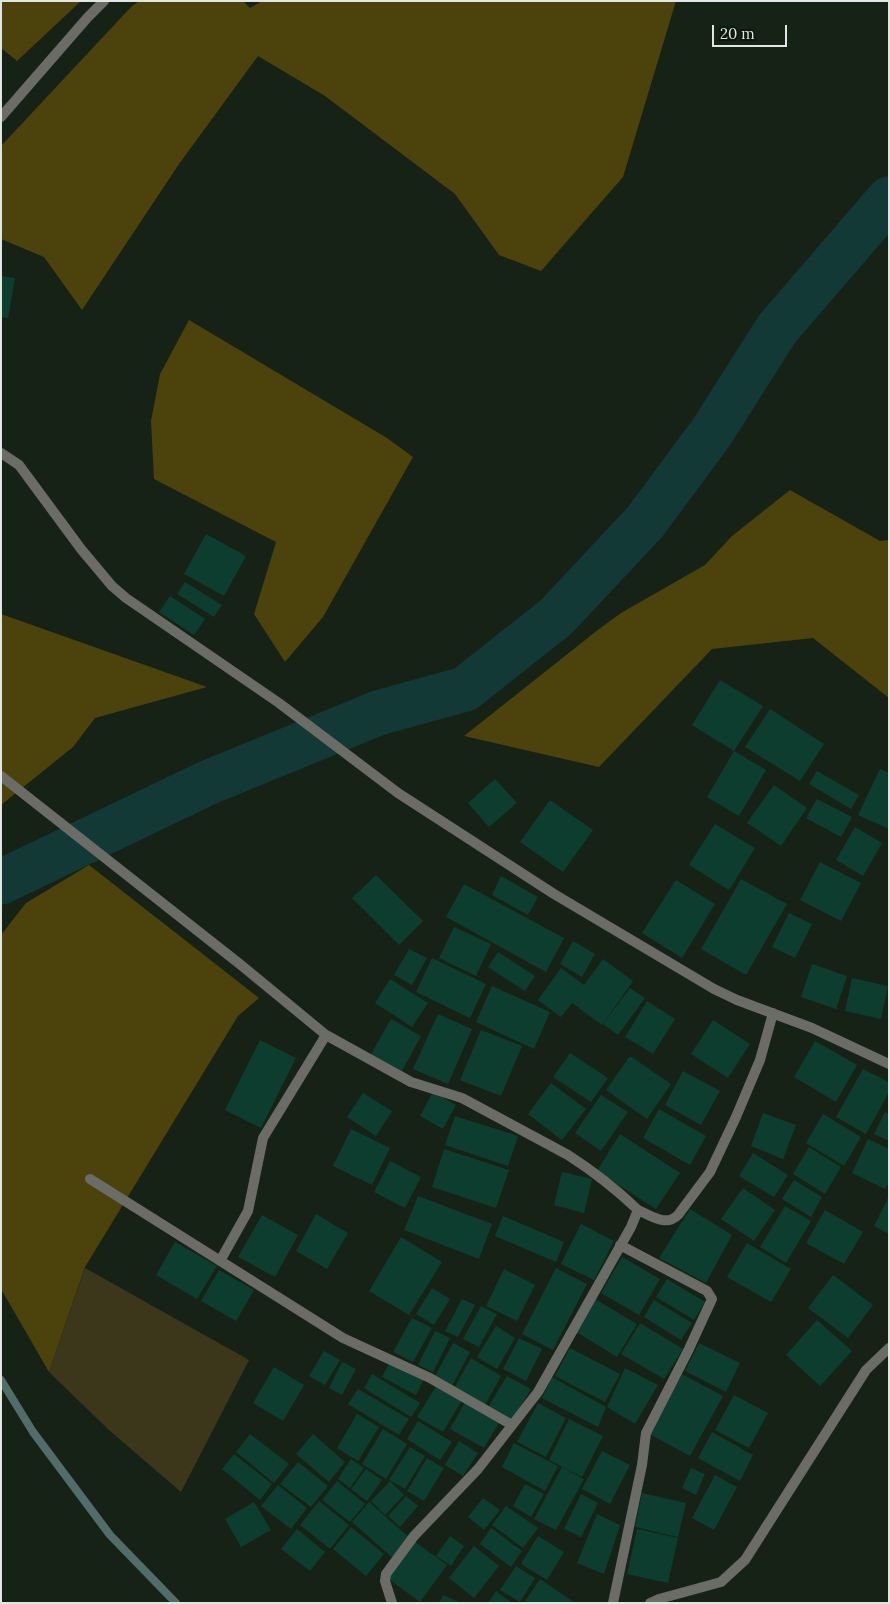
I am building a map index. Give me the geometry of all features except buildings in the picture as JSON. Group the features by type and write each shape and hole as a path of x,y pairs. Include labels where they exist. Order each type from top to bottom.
{"street":[{"path":"1,117 104,1"},
{"path":"1,453 19,465 81,549 112,586 126,598 279,703 398,794 554,894 714,989 737,1000 812,1028 889,1064"},
{"path":"1,776 124,871 326,1035 411,1082 462,1098 560,1151 622,1194 638,1210 666,1221 673,1220 678,1215 710,1172 760,1060 773,1013"},
{"path":"220,1261 248,1211 263,1138 326,1035"},
{"path":"90,1179 343,1338 430,1378 512,1426"},
{"path":"392,1603 385,1581 386,1574 414,1536 478,1469 538,1392 631,1227 638,1210"},
{"path":"613,1603 642,1465 646,1433 712,1299 707,1291 620,1245"},
{"path":"650,1603 722,1582 745,1560 866,1370 889,1348"}],"shaded area":[{"path":"1,1 81,1 17,61 1,48"},
{"path":"139,1 243,1 250,8 262,1 676,1 623,177 541,271 499,255 455,194 325,96 258,56 179,164 82,310 44,257 1,239 1,146 131,7"},
{"path":"189,320 387,438 413,457 323,617 285,662 254,614 276,542 154,479 151,421 160,374"},
{"path":"790,490 880,541 889,540 889,698 813,638 712,649 599,767 464,736 621,613 705,565 732,536"},
{"path":"1,614 207,687 95,718 73,747 1,805"},
{"path":"89,865 259,998 238,1016 85,1267 49,1372 1,1289 1,935 26,903"},
{"path":"85,1268 249,1360 181,1492 109,1430 49,1372"}],"waterway":[{"path":"1,882 207,783 378,713 465,689 556,617 645,522 711,433 777,329 889,199"},
{"path":"1,1380 33,1432 110,1535 176,1603"}]}
